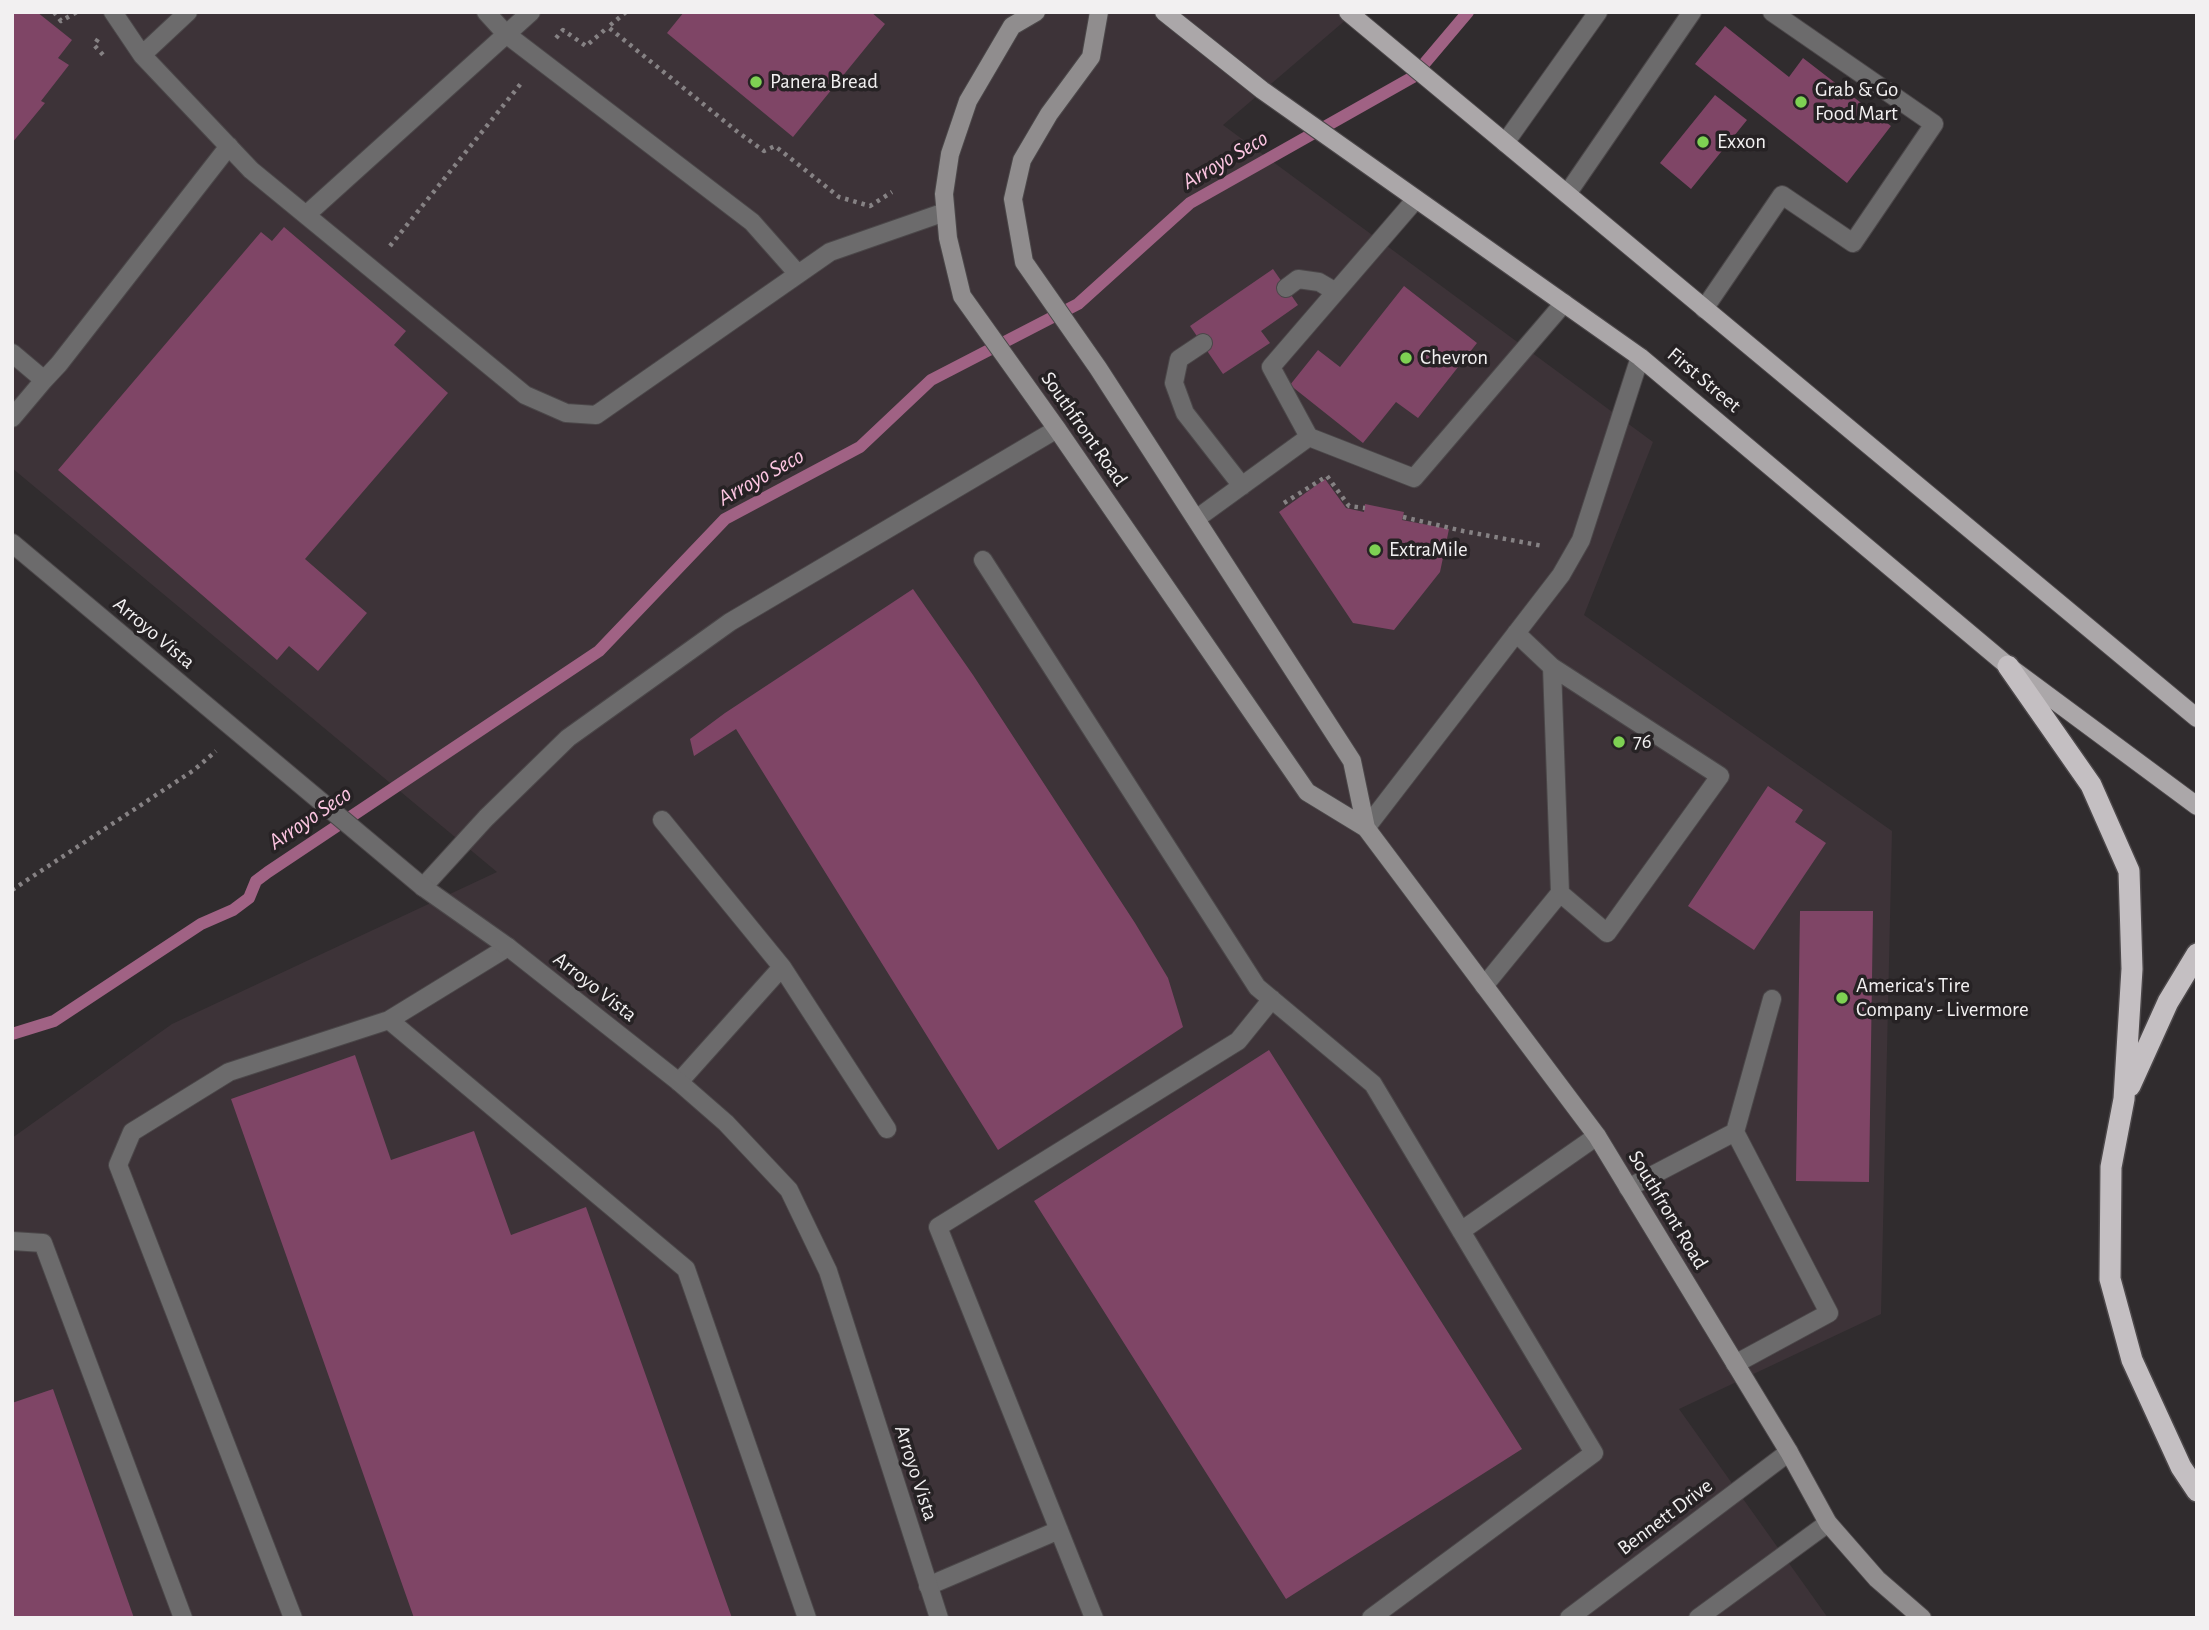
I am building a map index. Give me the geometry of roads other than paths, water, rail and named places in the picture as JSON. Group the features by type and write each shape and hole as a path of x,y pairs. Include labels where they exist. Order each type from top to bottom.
{"highway":[{"path":"2008,666 2091,785 2129,872 2132,969 2124,1099 2111,1167 2110,1279 2132,1360 2181,1467 2197,1490"},
{"path":"2124,1099 2168,1002 2197,954"}],"main road":[{"name":"First Street","path":"1164,12 1262,90 1640,357 2008,666 2197,806"},
{"path":"1348,12 2197,718"}],"street":[{"path":"113,12 142,55 251,170 525,395 566,413 596,415 830,252 945,212"},
{"path":"142,55 188,12"},
{"path":"486,12 506,34 752,222 798,274"},
{"path":"306,215 531,12"},
{"name":"Southfront Road","path":"1036,12 1012,26 968,101 950,154 944,194 945,212 948,238 962,296 1307,792 1366,828 1597,1136 1789,1452 1828,1523 1877,1579 1922,1618"},
{"name":"Southfront Road","path":"1099,12 1091,57 1049,114 1022,160 1013,200 1024,262 1098,368 1352,761 1366,828"},
{"path":"1505,143 1598,12"},
{"path":"1567,194 1692,12"},
{"path":"1704,309 1782,195 1853,243 1934,124 1773,12"},
{"path":"12,418 59,364 229,146"},
{"path":"1416,199 1271,366 1309,437 1414,478 1564,303"},
{"path":"1286,288 1298,279 1319,282 1336,292"},
{"path":"1203,343 1179,359 1174,383 1185,413 1241,486"},
{"path":"12,353 44,380"},
{"path":"1366,828 1561,575 1581,540 1640,357"},
{"path":"423,887 485,818 568,738 730,622 1052,423"},
{"path":"1196,519 1309,437"},
{"name":"Arroyo Vista","path":"12,543 423,887 508,947 679,1083 726,1123 789,1190 828,1271 939,1618"},
{"path":"983,560 1257,987 1373,1084 1594,1453 1371,1618"},
{"path":"1516,633 1552,667 1720,776 1607,933 1560,893"},
{"path":"1484,986 1560,893 1552,667"},
{"path":"662,820 782,967 887,1129"},
{"path":"293,1618 118,1166 132,1132 229,1072 389,1020 508,947"},
{"path":"679,1083 782,967"},
{"path":"1094,1618 938,1227 1238,1041 1272,999"},
{"path":"1735,1364 1829,1313 1735,1132 1772,999"},
{"path":"389,1020 686,1269 807,1618"},
{"path":"1628,1188 1735,1132"},
{"path":"1461,1231 1597,1136"},
{"path":"12,1241 43,1243 183,1618"},
{"name":"Bennett Drive","path":"1569,1618 1789,1452"},
{"path":"1698,1618 1828,1523"},
{"path":"929,1587 1059,1530"}],"waterway":[{"name":"Arroyo Seco","path":"12,1034 54,1021 201,924 233,910 249,898 256,881 268,872 599,651 725,519 860,447 931,380 1078,304 1190,203 1413,77 1468,12"}],"place":[{"name":"Panera Bread","path":"756,82"},
{"name":"Grab & Go Food Mart","path":"1801,102"},
{"name":"Exxon","path":"1703,142"},
{"name":"Chevron","path":"1406,358"},
{"name":"ExtraMile","path":"1375,550"},
{"name":"76","path":"1619,742"},
{"name":"America's Tire Company - Livermore","path":"1842,998"}]}
